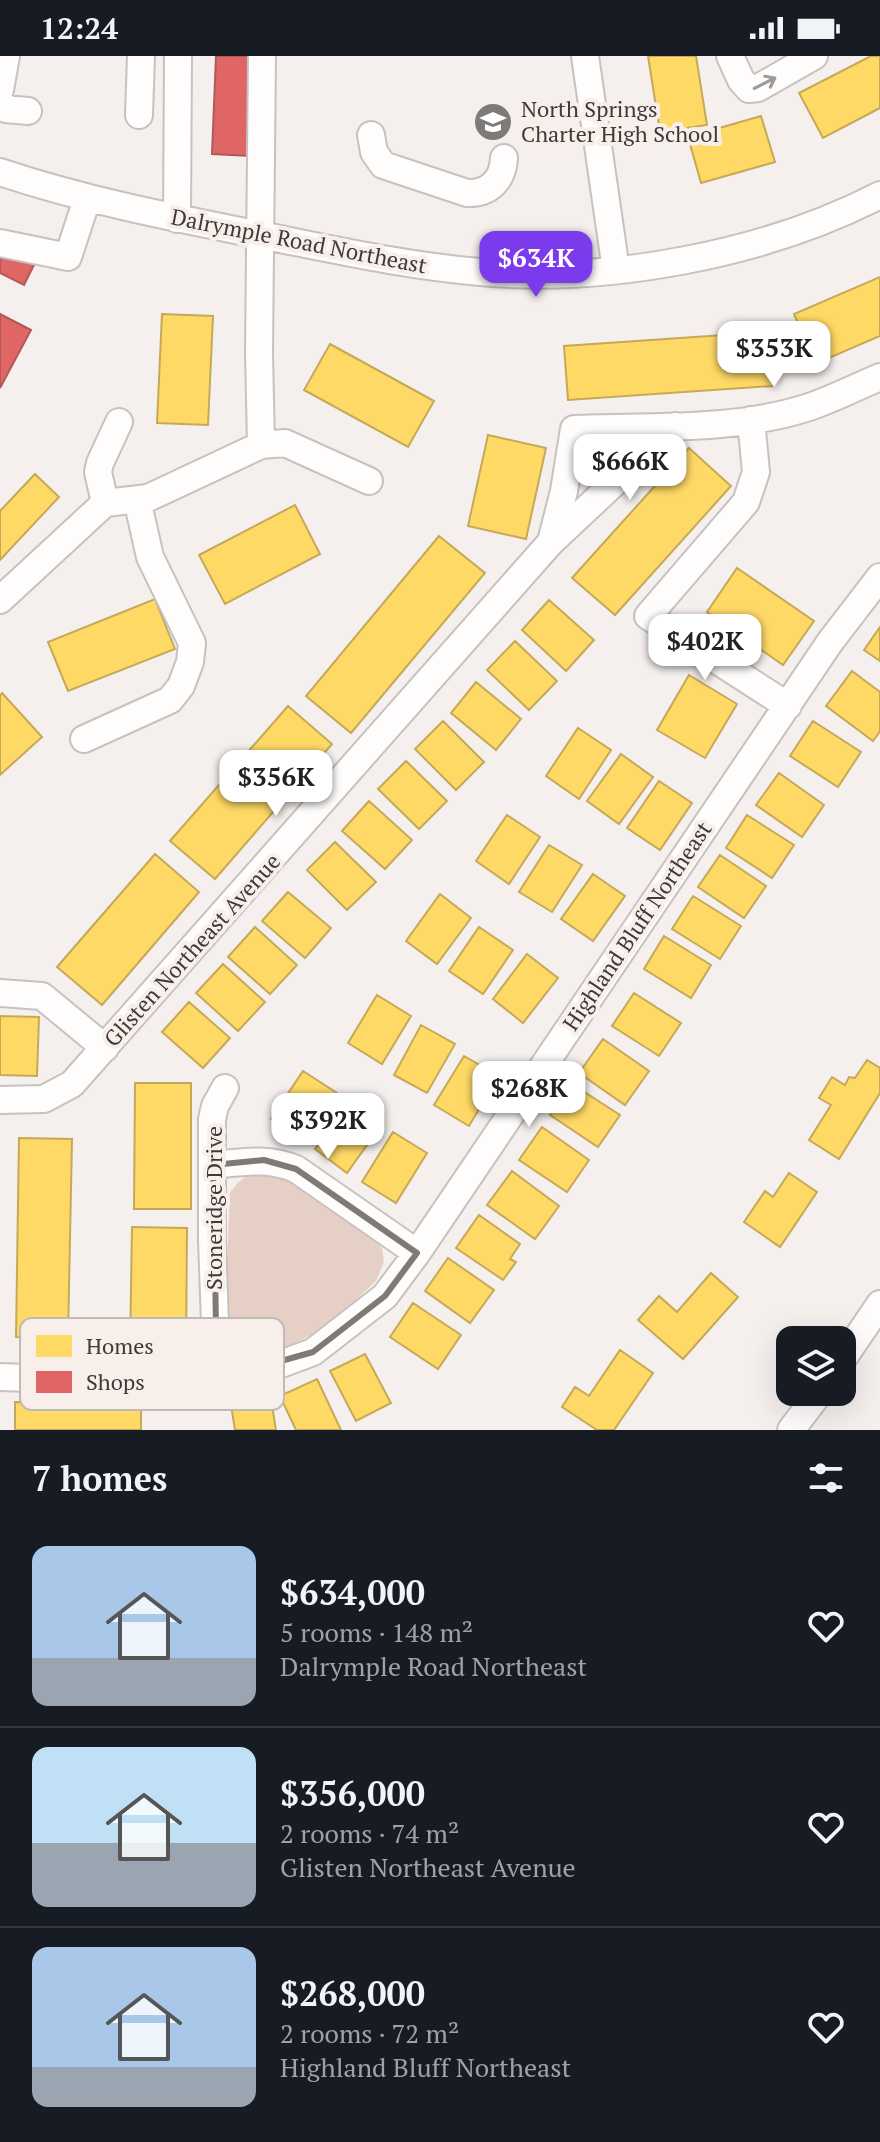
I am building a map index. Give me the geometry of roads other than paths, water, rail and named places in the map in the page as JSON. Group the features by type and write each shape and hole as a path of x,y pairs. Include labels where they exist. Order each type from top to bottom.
{"street":[{"path":"0,90 6,56"},
{"path":"139,115 141,56"},
{"path":"177,219 178,56"},
{"path":"261,445 262,56"},
{"path":"585,56 616,270"},
{"path":"730,56 741,80 749,89 763,86 814,56"},
{"path":"0,101 6,109 28,111"},
{"path":"371,135 374,152 383,165 435,171 467,193 481,193 492,186 501,175 504,158"},
{"name":"Dalrymple Road Northeast","path":"2,178 177,219 405,263 483,273 553,274 616,270 678,261 800,228 880,195"},
{"path":"0,243 68,257 87,199"},
{"name":"Glisten Northeast Avenue","path":"551,542 564,491 574,429 751,420 806,408 880,377"},
{"path":"751,420 756,472 746,502 648,616 788,706"},
{"path":"105,503 98,472 119,422"},
{"name":"Glisten Northeast Avenue","path":"0,1100 44,1099 72,1084 551,542 675,426"},
{"path":"0,600 105,503 148,498 261,445 285,443 369,481"},
{"path":"84,739 170,700 181,686 190,662 192,643 150,557 137,499"},
{"name":"Highland Bluff Northeast","path":"284,1363 313,1352 385,1296 830,642 880,577"},
{"path":"0,993 42,996 105,1048"},
{"name":"Stoneridge Drive","path":"216,1318 212,1119 225,1088"},
{"path":"213,1165 264,1160 296,1169 417,1253"},
{"path":"856,1339 880,1304"},
{"name":"Highland Bluff Northeast","path":"0,1377 20,1378"},
{"path":"791,1430 809,1406"}],"place":[{"name":"North Springs Charter High School","path":"493,122"}]}
